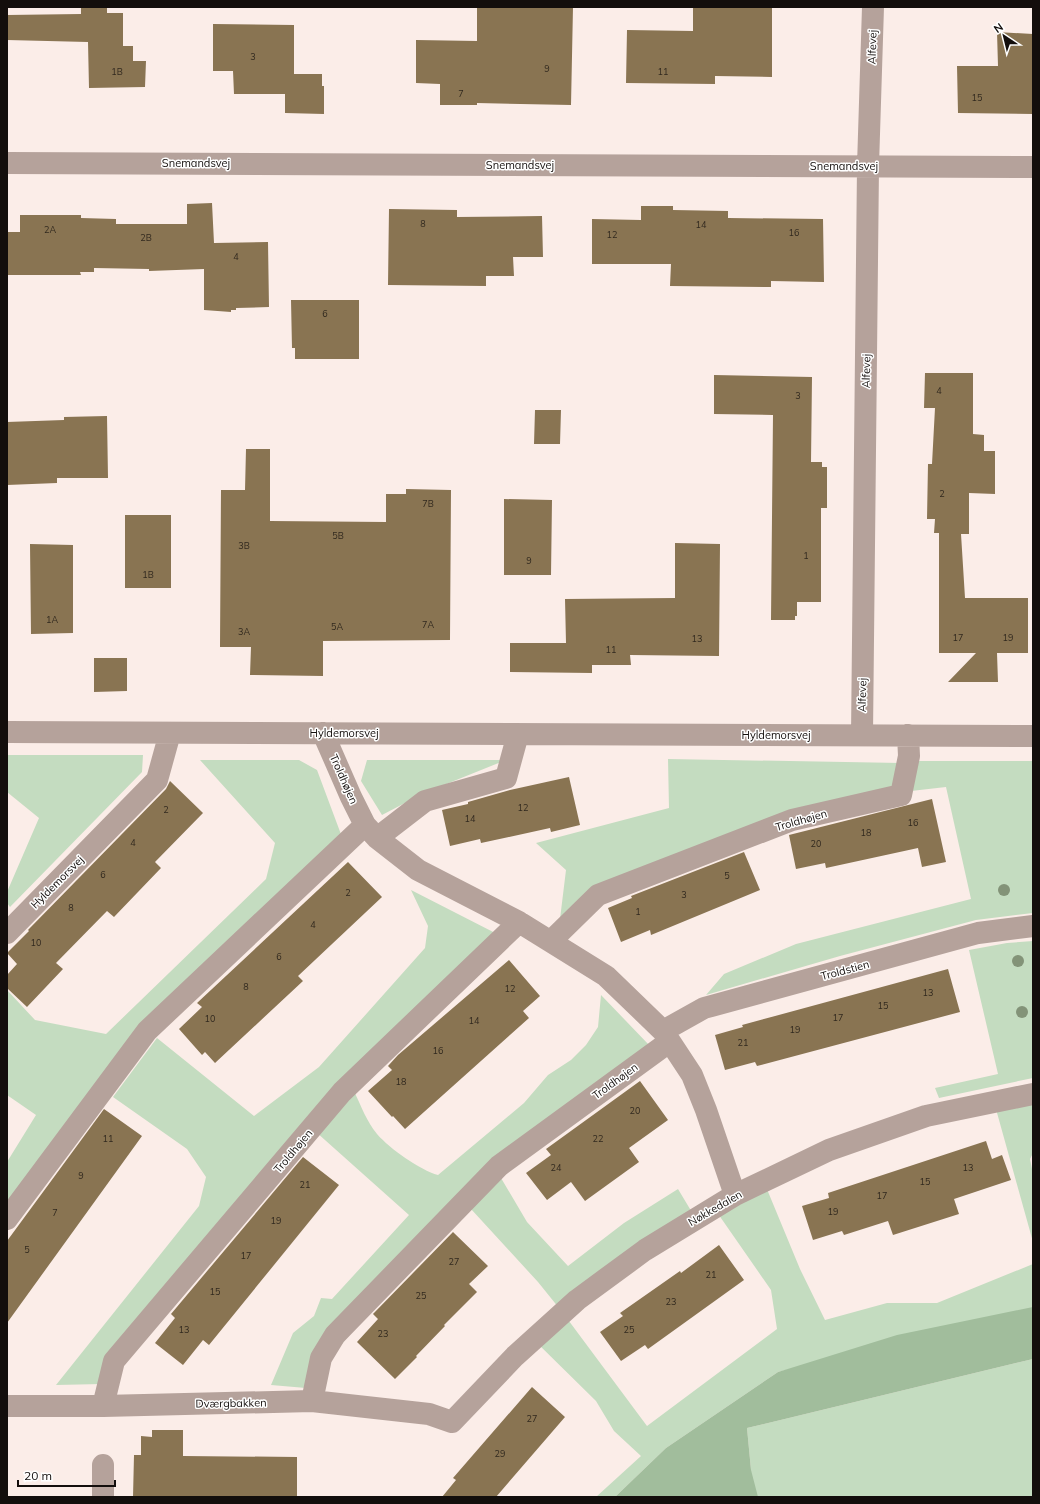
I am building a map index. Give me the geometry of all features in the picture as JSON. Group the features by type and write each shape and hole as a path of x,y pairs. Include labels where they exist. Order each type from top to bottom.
{"street":[{"name":"Alfevej","path":"862,735 868,166 873,7"},
{"name":"Snemandsvej","path":"7,162 1033,167"},
{"name":"Hyldemorsvej","path":"7,732 1033,736"},
{"name":"Hyldemorsvej","path":"7,932 157,780 170,733"},
{"name":"Troldhøjen","path":"323,733 351,797 371,832 418,870 519,922 606,976 666,1036 692,1075 706,1110 735,1195"},
{"path":"7,1219 147,1031 371,832 425,801 506,778 518,734"},
{"name":"Troldhøjen","path":"551,941 598,895 792,820 901,795 908,756 908,735"},
{"name":"Troldhøjen","path":"103,1406 114,1361 342,1092 519,922"},
{"name":"Troldstien","path":"666,1036 704,1008 978,933 1033,926"},
{"name":"Troldhøjen","path":"312,1401 321,1358 335,1335 499,1166 666,1036"},
{"name":"Nøkkedalen","path":"452,1422 515,1356 577,1300 645,1250 735,1195 829,1150 926,1116 1033,1094"},
{"name":"Dværgbakken","path":"7,1406 103,1406 312,1401 429,1414 452,1422"},
{"path":"103,1465 103,1497"}],"green space":[{"path":"7,755 143,755 142,772 10,907 7,903 7,892 39,818 7,792"},
{"path":"668,759 901,763 891,790 560,919 566,870 536,843 669,808"},
{"path":"200,760 299,760 317,770 342,837 143,1024 7,1202 7,1162 36,1115 7,1095 7,990 35,1020 106,1034 266,879 275,843"},
{"path":"367,760 506,760 424,793 382,815 361,781"},
{"path":"918,761 1033,761 1033,913 976,920 840,956 706,995 724,974 796,944 971,899 946,787 911,791"},
{"path":"411,890 501,936 339,1086 102,1384 56,1385 199,1206 206,1177 187,1149 113,1097 157,1038 254,1116 319,1067 425,948 428,926"},
{"path":"1033,941 1033,1078 939,1098 935,1088 998,1074 969,950 1007,943"},
{"path":"601,995 650,1046 492,1160 306,1388 271,1385 293,1333 314,1316 321,1298 332,1299 409,1215 316,1132 354,1091 364,1114 377,1134 383,1140 414,1164 438,1175 524,1103 548,1075 571,1060 586,1045 598,1027"},
{"path":"1033,1095 1033,1153 1030,1159 1033,1174 1033,1242 994,1102"},
{"path":"501,1178 527,1222 568,1266 624,1223 678,1189 696,1219 563,1313 538,1282 471,1209"},
{"path":"764,1182 800,1269 825,1320 887,1303 937,1303 1033,1264 1033,1308 778,1372 666,1448 615,1497 596,1497 641,1456 614,1431 596,1401 533,1339 563,1313 647,1426 777,1329 771,1290 714,1208"},
{"path":"1033,1307 1033,1359 747,1428 751,1470 758,1497 615,1497 666,1448 778,1372 897,1335"},
{"path":"1033,1359 1033,1497 726,1497 751,1470 747,1428"}],"building":[{"path":"81,7 107,7 107,13 123,13 123,46 133,46 133,61 146,61 145,87 89,88 88,42 7,40 7,15 81,14"},
{"path":"477,7 573,7 571,105 477,103 477,105 440,105 440,84 416,83 416,40 477,41"},
{"path":"693,7 772,7 772,77 715,76 715,84 626,83 627,30 693,31"},
{"path":"213,24 294,25 294,74 322,74 322,86 324,86 324,114 285,113 285,94 234,94 233,71 213,71"},
{"path":"997,32 1033,34 1033,114 958,113 957,66 998,66"},
{"path":"212,203 214,243 268,242 269,307 236,308 236,310 231,310 231,312 204,310 204,269 149,271 149,269 94,268 94,272 80,272 81,275 7,275 7,232 20,232 20,215 81,215 81,218 116,219 116,224 187,224 187,204"},
{"path":"641,206 673,206 673,210 728,211 728,218 823,219 824,282 771,281 771,287 670,286 671,264 592,264 592,219 641,220"},
{"path":"389,209 457,210 457,217 542,216 543,257 513,257 514,276 486,276 486,286 388,285"},
{"path":"291,300 359,300 359,359 295,359 295,348 292,348"},
{"path":"925,373 973,373 973,434 984,435 984,451 995,451 995,494 969,493 969,534 961,534 965,598 1028,598 1028,653 997,653 998,682 948,682 976,653 939,653 939,533 934,533 935,519 927,519 928,464 932,464 935,408 924,408"},
{"path":"714,375 812,377 811,462 822,462 822,467 827,467 827,508 821,508 821,602 797,602 797,616 795,616 795,620 771,620 773,415 714,414"},
{"path":"535,410 561,410 560,444 534,444"},
{"path":"107,416 108,478 57,478 57,483 7,485 7,422 64,420 64,417"},
{"path":"246,449 270,449 270,521 386,522 386,494 406,494 406,489 451,490 450,640 323,641 323,676 250,675 251,647 220,647 221,490 245,490"},
{"path":"504,499 552,500 551,575 504,575"},
{"path":"125,515 171,515 171,588 125,588"},
{"path":"675,543 720,544 719,656 630,655 631,665 592,665 592,673 510,672 510,643 566,643 565,599 675,598"},
{"path":"30,544 73,545 73,633 31,634"},
{"path":"94,658 127,658 127,691 94,692"},
{"path":"569,777 580,825 551,832 550,828 481,843 480,839 450,846 442,810 468,804 468,802 510,790"},
{"path":"170,781 203,813 155,862 161,868 114,917 107,911 56,963 63,969 27,1007 7,988 7,975 17,964 7,953 166,789"},
{"path":"932,799 946,862 922,867 918,848 826,868 825,863 796,869 789,835"},
{"path":"744,852 760,890 651,935 650,930 621,942 608,908 632,898 631,896"},
{"path":"348,862 382,897 298,976 303,981 215,1063 205,1052 202,1055 179,1029 202,1007 197,1003"},
{"path":"509,960 540,996 523,1011 529,1018 405,1129 368,1091 392,1070 388,1066 398,1055"},
{"path":"948,969 960,1012 757,1066 755,1062 725,1070 715,1035 743,1027 742,1025"},
{"path":"640,1081 668,1120 629,1148 639,1162 585,1201 571,1182 547,1200 526,1173 551,1155 546,1149"},
{"path":"104,1109 142,1136 7,1323 7,1241"},
{"path":"986,1141 992,1159 1002,1155 1011,1180 954,1199 959,1214 893,1235 888,1221 844,1235 842,1231 813,1240 802,1206 829,1198 828,1193"},
{"path":"303,1157 339,1185 209,1345 203,1340 183,1365 155,1343 175,1318 171,1314"},
{"path":"453,1232 488,1266 469,1284 477,1292 444,1325 445,1326 416,1356 417,1357 395,1379 357,1342 378,1319 373,1314"},
{"path":"719,1245 744,1280 648,1349 645,1345 621,1361 600,1332 623,1316 620,1313 680,1271 681,1273"},
{"path":"532,1387 565,1417 496,1497 442,1497 456,1480 453,1478"},
{"path":"152,1430 183,1430 183,1456 297,1457 297,1497 133,1497 134,1455 141,1455 141,1436 152,1437"}]}
